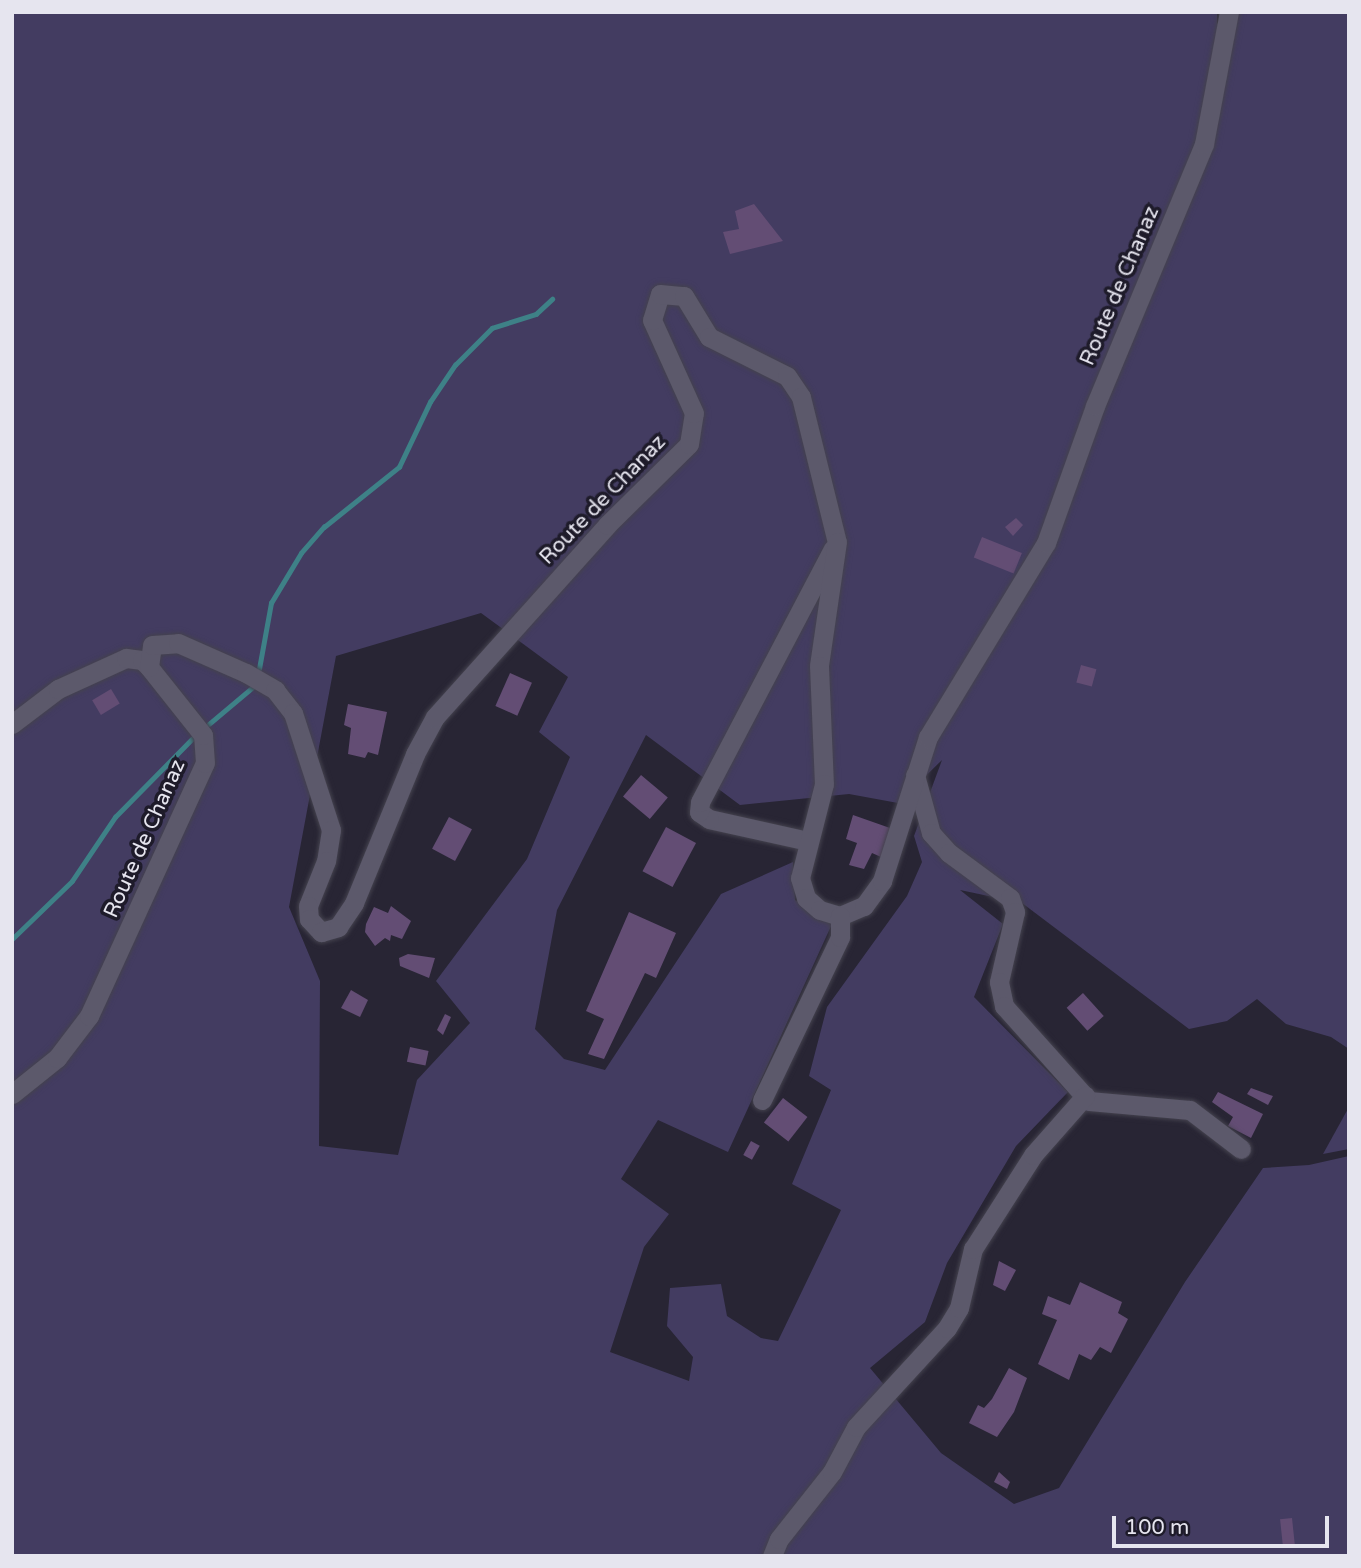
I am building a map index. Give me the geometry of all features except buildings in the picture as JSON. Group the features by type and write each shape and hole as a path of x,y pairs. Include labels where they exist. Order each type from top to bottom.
{"street":[{"name":"Route de Chanaz","path":"12,1094 57,1058 89,1016 205,763 203,735 149,667 152,645 178,643 275,690 293,713 329,816 330,847 308,906 314,926 330,932 354,903 415,754 435,717 590,544 689,444 694,413 654,326 657,296 684,296 709,337 721,347 770,365 796,388 812,429 837,542 819,666 824,783 800,878 803,890 820,910 840,916 873,898 915,775 941,712 1046,543 1095,406 1204,145 1229,12"},
{"path":"808,841 709,819 699,812 700,802 837,542"},
{"path":"12,724 58,689 126,658 142,660 149,667"},
{"path":"915,775 931,833 949,853 1001,891 1015,912 999,982 1003,1006 1094,1103 1189,1110 1241,1149"},
{"path":"762,1100 840,937 840,916"},
{"path":"772,1556 779,1539 832,1472 856,1427 947,1328 959,1308 973,1248 1033,1155 1085,1096"}],"shaded area":[{"path":"12,12 1217,12 1217,24 1229,12 1349,12 1349,1049 1331,1037 1286,1024 1257,999 1227,1021 1189,1029 1022,903 960,890 1003,924 974,997 1068,1092 1016,1146 947,1263 925,1322 870,1368 941,1453 1014,1504 1059,1488 1185,1282 1263,1168 1309,1165 1349,1156 1349,1556 12,1556","holes":["481,613 568,677 539,732 570,757 527,859 436,981 470,1023 417,1080 398,1155 319,1146 320,981 289,907 336,656","646,735 740,805 849,794 898,803 942,760 914,836 922,862 907,896 827,1007 809,1076 831,1090 792,1184 841,1210 778,1341 761,1338 727,1316 721,1284 670,1288 667,1326 693,1357 689,1381 610,1352 644,1247 669,1214 621,1179 658,1120 728,1152 832,924 795,900 793,862 721,894 605,1070 564,1059 535,1029 557,910"]},
{"path":"1349,1107 1349,1149 1323,1154"}],"waterway":[{"path":"259,669 271,603 301,553 324,527 399,467 430,402 455,365 492,328 536,314 552,299"},
{"path":"209,724 253,687"},
{"path":"12,939 72,881 115,817 194,737"}]}
